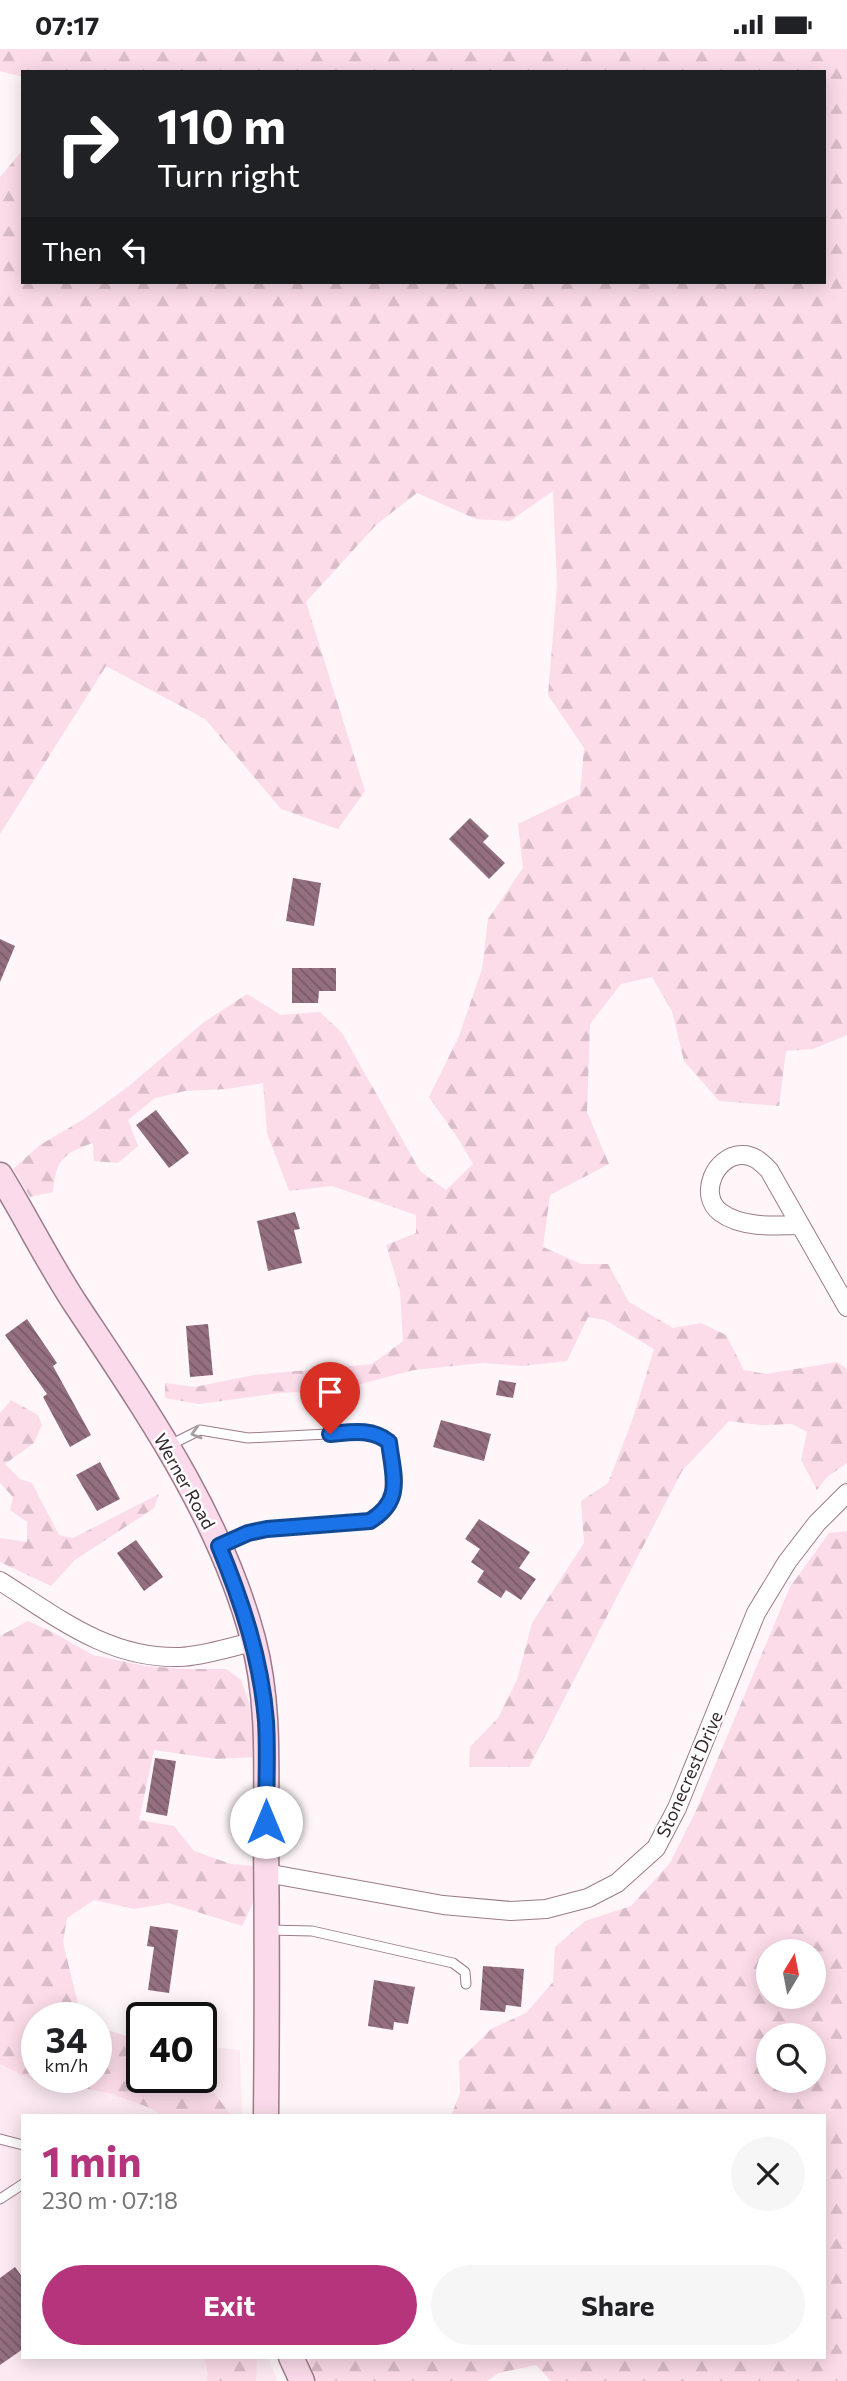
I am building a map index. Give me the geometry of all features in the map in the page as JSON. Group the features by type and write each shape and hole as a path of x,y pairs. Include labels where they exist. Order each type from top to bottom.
{"street":[{"path":"800,1224 746,1223 720,1212 709,1195 716,1170 726,1159 742,1154 756,1158 769,1170 800,1224 847,1307"},
{"name":"Werner Road","path":"0,1175 74,1301 114,1359 189,1483 241,1600 253,1642 266,1721 266,2114"},
{"name":"Stonecrest Drive","path":"266,1873 443,1905 511,1911 546,1909 589,1898 617,1883 656,1848 677,1808 756,1613 787,1562 817,1523 847,1493"},
{"path":"0,1581 93,1640 139,1655 182,1657 253,1642"},
{"path":"292,2359 302,2381"}],"lane":[{"path":"167,1446 200,1430 248,1438 367,1431 389,1442 395,1489 382,1514 370,1521 267,1529 248,1533 219,1546"},
{"path":"267,1930 312,1931 453,1963 464,1972 466,1983"},
{"path":"0,2139 21,2144"},
{"path":"0,2199 21,2185"}],"shaded area":[{"path":"0,2027 21,2055 21,2093 112,2093 112,2038 126,2039 126,2093 217,2093 217,2048 240,2050 242,2114 21,2114 21,2359 269,2359 277,2381 0,2381"}],"green space":[{"path":"0,49 847,49 847,1035 813,1049 786,1051 779,1106 719,1101 684,1061 672,1011 652,977 621,984 590,1024 587,1112 609,1164 550,1195 543,1247 581,1264 608,1264 629,1302 673,1328 701,1323 726,1335 744,1370 766,1374 837,1362 847,1369 847,1463 827,1477 817,1490 801,1460 807,1432 792,1424 760,1425 729,1421 682,1471 529,1767 469,1767 470,1747 498,1718 517,1680 532,1623 584,1543 581,1501 608,1483 632,1421 654,1349 605,1320 588,1317 567,1361 522,1366 483,1363 414,1370 334,1391 279,1393 199,1404 165,1398 165,1383 195,1387 254,1375 372,1364 403,1341 400,1291 386,1245 416,1233 416,1215 332,1186 289,1191 267,1133 263,1083 226,1089 185,1091 155,1098 128,1120 138,1146 118,1163 94,1161 93,1143 75,1150 59,1165 53,1192 30,1197 13,1169 40,1145 84,1119 129,1086 204,1022 247,994 281,1015 320,1012 342,1033 420,1171 446,1190 473,1164 429,1097 459,1036 482,969 488,919 523,868 518,824 580,794 584,748 548,695 557,586 553,491 510,521 476,519 417,493 377,524 306,602 365,791 338,829 281,809 205,719 106,666 0,834 0,177 21,152 21,284 826,284 826,70 21,70 21,76 0,71"},
{"path":"11,1400 38,1415 42,1425 34,1443 5,1464 20,1479 32,1483 59,1535 73,1538 159,1494 154,1508 75,1560 51,1586 0,1562 0,1538 27,1542 27,1522 10,1510 13,1497 0,1483 0,1413"},
{"path":"847,1531 847,2381 551,2381 536,2365 499,2373 487,2381 315,2381 306,2368 310,2359 826,2359 826,2114 452,2114 460,2093 459,2061 491,2029 526,2013 553,1982 555,1947 585,1921 631,1906 670,1863 694,1815 790,1587 829,1533"},
{"path":"28,1621 93,1655 145,1666 226,1669 241,1680 249,1702 258,1757 217,1759 154,1750 139,1820 174,1826 194,1851 231,1864 254,1866 253,1903 242,1926 169,1903 134,1909 94,1900 67,1918 63,1942 78,2002 21,2002 21,2074 0,2064 0,1636"},
{"path":"112,2032 126,2036 126,2093 215,2093 230,2114 159,2114 153,2109 107,2093 112,2093"},
{"path":"204,2359 257,2359 256,2381 206,2381 208,2374"}],"building":[{"path":"470,818 489,836 483,842 505,863 489,879 449,839"},
{"path":"293,878 321,883 314,926 286,921"},
{"path":"0,939 15,946 0,982"},
{"path":"292,968 336,968 336,991 319,991 318,1003 292,1003"},
{"path":"156,1110 189,1153 169,1168 136,1125"},
{"path":"295,1212 300,1229 294,1230 302,1263 268,1271 257,1221"},
{"path":"27,1319 57,1363 53,1366 91,1435 70,1447 43,1397 47,1394 5,1335"},
{"path":"208,1324 213,1375 190,1377 186,1326"},
{"path":"499,1380 516,1383 513,1398 496,1395"},
{"path":"441,1420 491,1434 484,1461 433,1447"},
{"path":"100,1462 120,1499 97,1511 76,1475"},
{"path":"479,1519 530,1552 519,1568 536,1579 521,1600 506,1590 501,1598 477,1582 484,1571 471,1562 480,1549 465,1539"},
{"path":"136,1540 163,1577 144,1591 117,1553"},
{"path":"155,1758 176,1761 167,1816 146,1812"},
{"path":"150,1926 178,1930 169,1993 148,1990 154,1947 147,1946"},
{"path":"483,1966 524,1969 521,2007 506,2005 505,2012 480,2010"},
{"path":"374,1980 415,1987 408,2024 394,2022 393,2030 368,2026"},
{"path":"15,2267 21,2275 21,2350 0,2365 0,2278"}],"route":[{"path":"266,1822 266,1721 261,1680 241,1600 219,1546 248,1533 267,1529 370,1521 382,1514 395,1489 389,1442 367,1431 330,1434"}]}
